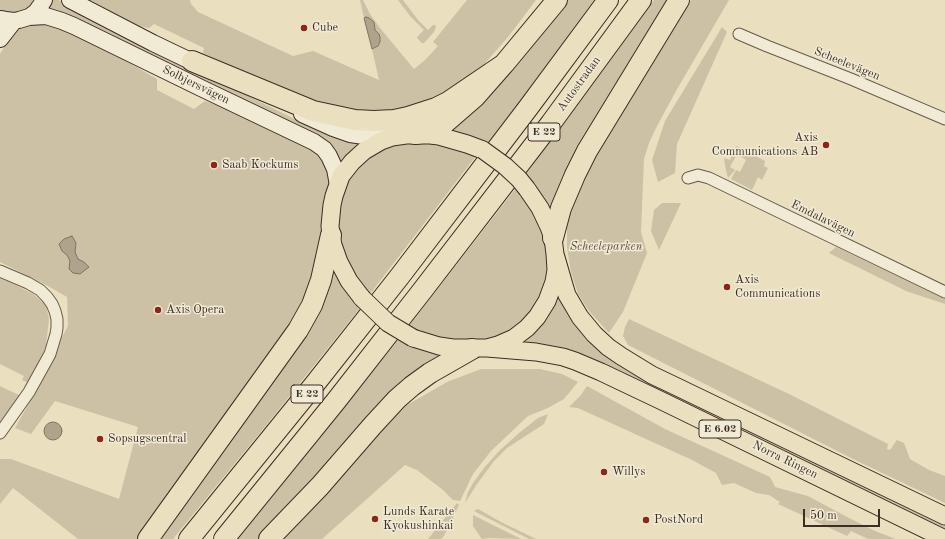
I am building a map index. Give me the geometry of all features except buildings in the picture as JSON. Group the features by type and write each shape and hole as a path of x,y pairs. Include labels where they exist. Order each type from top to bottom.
{"highway":[{"path":"415,134 422,133 445,123 475,98 557,0"},
{"name":"E 22","path":"189,539 314,385 422,247 608,0"},
{"name":"Autostradan","path":"224,539 336,401 444,263 551,123 641,0"},
{"path":"554,246 561,208 587,151 679,0"},
{"path":"192,61 313,111 355,120 394,120 436,108 454,98 504,64"},
{"path":"148,539 298,330 312,305 321,280 331,235"},
{"path":"269,539 320,486 397,399 430,373 479,348"}],"main road":[{"path":"0,39 14,19 38,8 44,0"},
{"name":"Solbjersvägen","path":"70,0 192,61 334,128 346,133 360,136 392,137"},
{"name":"Solbjersvägen","path":"14,19 46,16 62,21 314,142 324,148 329,156 338,185"},
{"name":"Norra Ringen","path":"945,516 665,381 637,366 608,347 594,334 580,317 567,296 549,227 540,208 519,179 505,166 483,150 439,136 415,134 392,137 377,143 356,157 346,169 338,185 332,206 330,226 331,235 339,262 349,281 362,298 388,323 413,338 439,346 536,352 575,361 669,404 945,539"},
{"path":"479,348 498,345 514,338 527,328 538,316 547,301 554,282 556,270 554,246"}],"street":[{"name":"Scheelevägen","path":"739,34 945,119"},
{"name":"Emdalavägen","path":"688,178 698,176 709,178 945,292"},
{"path":"0,271 40,290 52,304 57,319 56,334 50,354 29,392 0,433"}],"green space":[{"path":"0,0 35,0 26,9 15,13 9,13 0,11"},
{"path":"52,0 59,0 65,5 84,15 317,130 337,138 361,144 349,153 340,164 46,10"},
{"path":"83,0 190,0 191,4 198,12 293,56 313,51 379,80 372,49 375,48 379,34 375,30 374,22 366,17 364,18 360,0 363,0 370,14 380,28 414,69 438,46 433,42 467,0 536,0 508,37 480,69 449,94 426,104 375,115 292,97 203,53 204,48 154,24 149,28 128,24"},
{"path":"398,0 403,0 418,20 428,30 435,25 436,27 434,32 424,43 422,43 417,37 424,30 410,16"},
{"path":"565,0 594,0 488,144 477,138 449,130"},
{"path":"654,0 673,0 553,218 546,202 526,174"},
{"name":"Scheeleparken","path":"691,0 729,0 676,91 649,143 644,159 641,232 647,253 623,312 609,333 589,311 578,294 571,272 567,248 567,224 571,204 579,181"},
{"path":"35,22 53,25 97,44 157,79 157,90 194,109 205,101 232,110 320,153 330,175 322,224 318,265 303,306 141,539 78,539 13,488 0,504 0,459 11,459 119,499 138,427 55,401 31,434 15,428 38,387 68,326 67,297 0,262 0,54 13,33 23,25"},
{"path":"722,27 727,32 677,144 675,173 658,182 652,160 665,121"},
{"path":"407,143 424,143 458,148 476,156 370,294 350,267 343,252 338,222 339,207 348,182 356,170 369,158 386,148"},
{"path":"736,146 765,161 764,166 768,168 762,180 758,177 752,190 731,179 736,170 740,172 746,160 737,154 730,167 735,170 728,178 724,158 730,160"},
{"path":"516,188 528,204 537,220 549,260 548,276 543,291 528,318 503,334 476,340 443,338 425,333 409,326"},
{"path":"662,203 681,203 659,250 651,231 654,210"},
{"path":"836,247 945,297 945,304 906,291 829,253"},
{"path":"333,264 346,291 360,308 173,539 155,539"},
{"path":"0,277 33,294 46,305 49,319 46,345 39,366 29,383 22,380 24,376 0,364"},
{"path":"558,293 564,308 573,323 588,341 602,352 945,523 945,530 853,485 515,344 533,333 548,317"},
{"path":"629,319 789,394 888,444 887,449 890,450 897,440 904,443 910,459 929,470 945,476 945,503 853,459 628,345 623,336"},
{"path":"399,339 446,355 260,539 237,539"},
{"path":"481,369 540,369 562,374 578,382 564,399 548,408 528,416 491,451 473,474 460,501 453,500 443,490 417,470 405,465 322,539 282,539 340,474 348,471 357,455 407,405 447,382"},
{"path":"0,386 21,396 0,421"},
{"path":"587,386 665,429 770,477 775,487 808,496 875,531 896,539 868,539 851,531 847,536 778,504 780,502 769,495 756,493 734,483 722,485 716,473 692,460 578,408 569,407 581,395"},
{"path":"548,414 544,424 507,448 494,461 465,503 468,492 473,483 499,451 538,418"},
{"path":"457,503 459,505 444,536 441,539 428,539"},
{"path":"478,509 536,539 529,539 474,511"},
{"path":"473,515 521,539 482,539 473,526"}],"shaded area":[{"path":"366,17 374,22 375,30 380,37 378,46 372,49 364,18"},
{"path":"72,236 76,243 75,252 78,259 89,267 80,274 73,273 69,269 70,261 67,255 62,251 59,244 64,239"},
{"path":"53,422 59,425 62,431 59,437 53,440 47,437 44,431 47,425"}],"place":[{"name":"Cube","path":"304,28"},
{"name":"Axis Communications AB","path":"826,145"},
{"name":"Saab Kockums","path":"214,165"},
{"name":"Axis Communications","path":"727,287"},
{"name":"Axis Opera","path":"158,310"},
{"name":"Sopsugscentral","path":"100,439"},
{"name":"Willys","path":"604,472"},
{"name":"Lunds Karate Kyokushinkai","path":"375,519"},
{"name":"PostNord","path":"646,520"}]}
